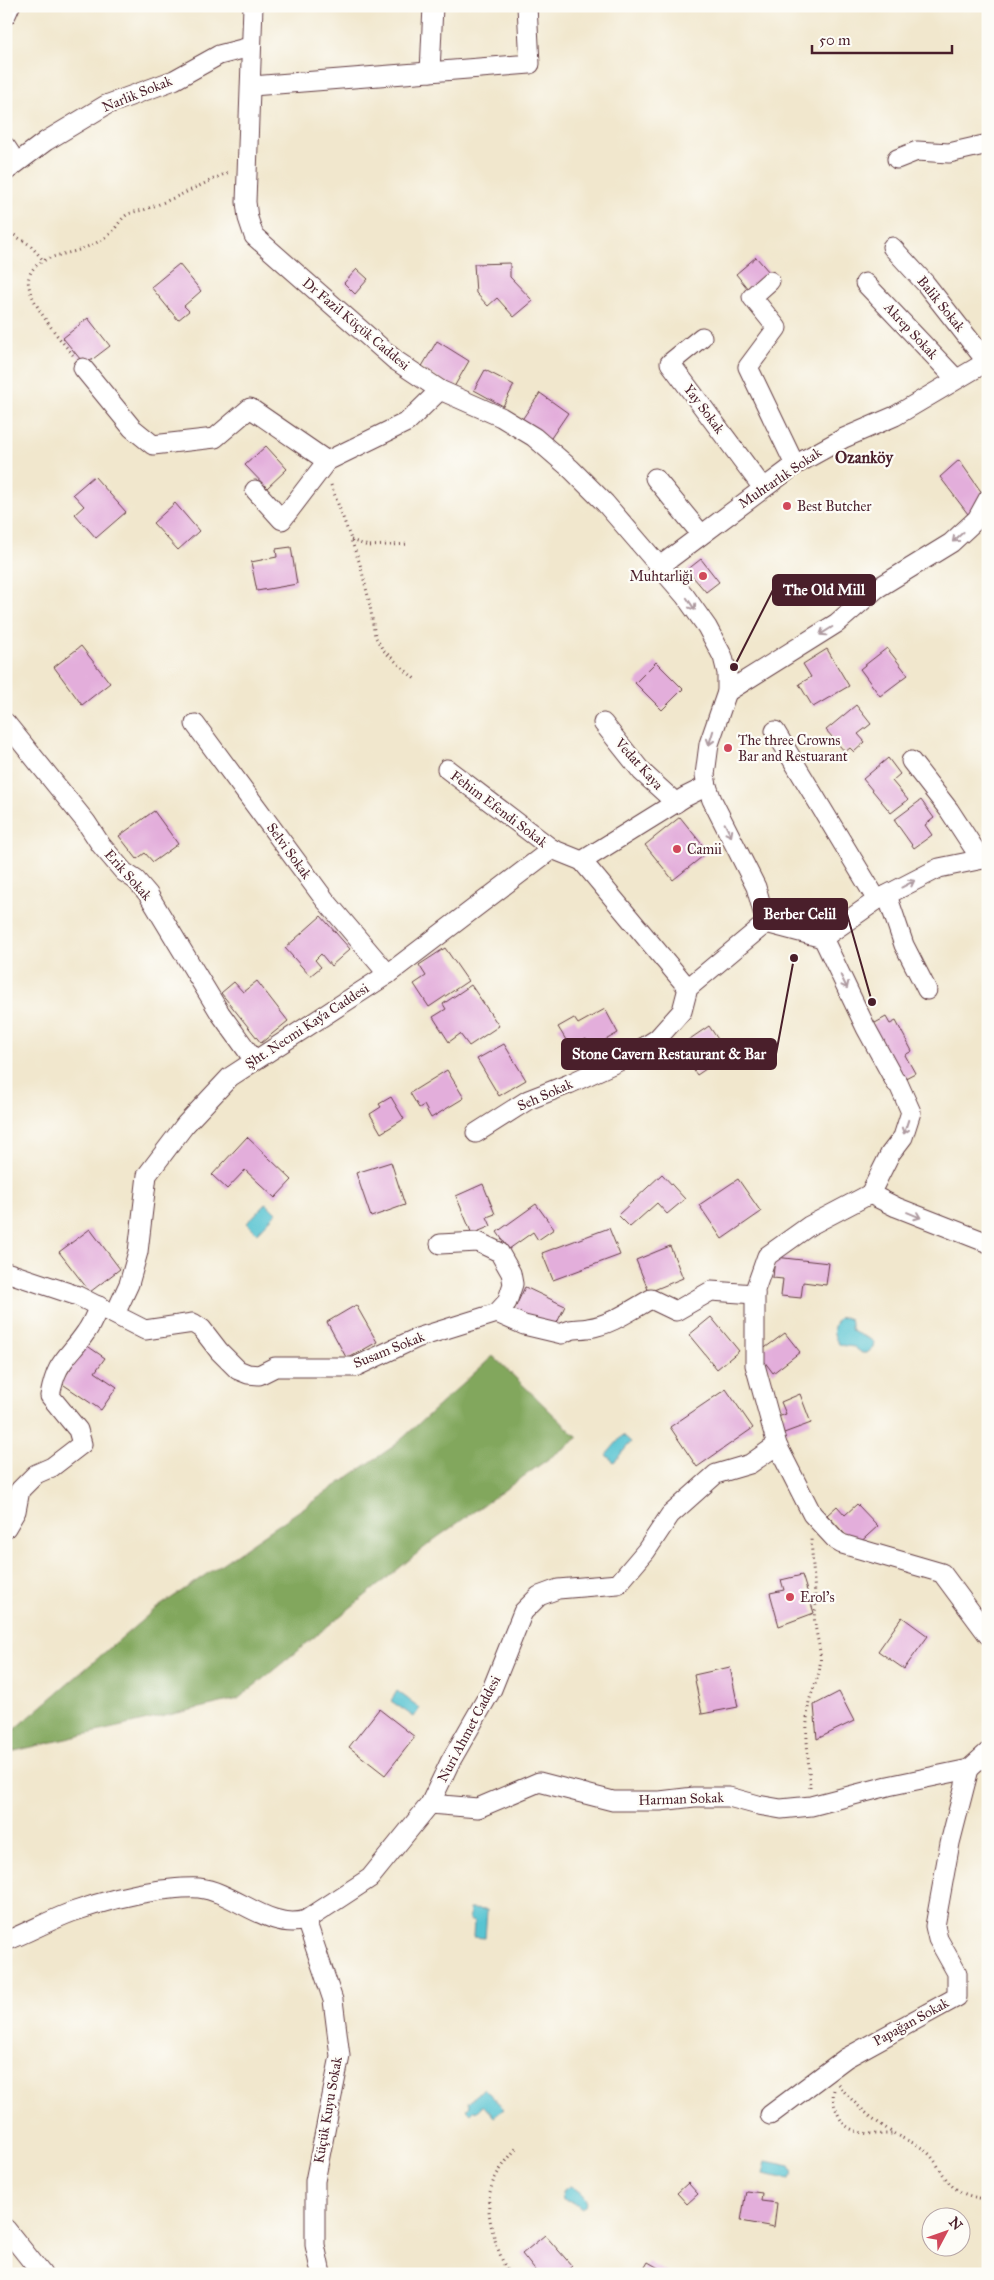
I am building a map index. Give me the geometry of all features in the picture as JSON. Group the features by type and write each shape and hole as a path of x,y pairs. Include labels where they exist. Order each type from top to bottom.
{"street":[{"path":"6,15 10,6"},
{"name":"Dr Fazil Kϋçϋk Caddesi","path":"253,6 250,55 252,86 246,202 248,218 254,236 395,360 440,390 501,417 534,437 571,469 605,503 660,566 696,612 723,657 727,673 727,692 709,744 706,775 707,786"},
{"path":"430,72 433,6"},
{"path":"252,86 530,64 527,6"},
{"name":"Narlik Sokak","path":"10,160 106,105 174,80 219,55 250,55"},
{"path":"897,160 916,151 949,153 988,144"},
{"name":"Balik Sokak","path":"892,248 925,283 987,361"},
{"path":"770,281 752,297 777,328 748,367 749,373 795,464"},
{"name":"Akrep Sokak","path":"865,283 956,380"},
{"name":"Yay Sokak","path":"702,337 670,362 763,488"},
{"name":"Muhtarlık Sokak","path":"660,566 795,464 844,438 895,416 987,361"},
{"path":"83,368 132,428 153,445 215,438 250,408 326,462"},
{"path":"255,490 282,520 326,462 407,422 440,390"},
{"path":"655,478 702,534"},
{"path":"727,692 837,624 876,589 951,543 977,519 988,499"},
{"name":"Erik Sokak","path":"6,723 80,814 101,845 124,872 136,880 148,894 220,1013 254,1060"},
{"name":"Vedat Kaya","path":"603,723 642,772 676,803"},
{"name":"Selvi Sokak","path":"194,724 325,900 388,974"},
{"path":"775,731 882,898 927,990"},
{"path":"766,923 823,938 882,898 939,868 984,859 911,761"},
{"name":"Fehim Efendi Sokak","path":"447,769 552,849"},
{"path":"582,861 707,786 712,800 756,887 766,923"},
{"path":"552,849 582,861 688,988 766,923"},
{"name":"Şht. Necmi Kaýa Caddesi","path":"6,1528 16,1511 20,1490 36,1474 52,1467 82,1444 78,1430 50,1396 54,1376 62,1360 129,1284 138,1252 147,1175 184,1125 230,1077 388,974 552,849"},
{"path":"823,938 866,1028 898,1083 910,1112 903,1136 890,1154 870,1194 810,1226 767,1256 754,1294 755,1365 777,1445 812,1514 836,1545 942,1573 988,1636"},
{"name":"Seh Sokak","path":"476,1133 528,1100 611,1065 657,1039 682,1011 688,988"},
{"path":"870,1194 896,1208 988,1243"},
{"path":"440,1244 478,1242 498,1252 511,1272 512,1284 507,1302 497,1313 524,1325 562,1334 571,1328 587,1328 616,1319 651,1299 676,1311 711,1291 754,1294"},
{"path":"6,1272 78,1296 107,1310"},
{"name":"Susam Sokak","path":"107,1310 145,1330 193,1323 202,1329 219,1351 238,1370 248,1374 259,1375 275,1367 355,1368 417,1338 497,1313"},
{"name":"Nuri Ahmet Caddesi","path":"306,1920 370,1878 430,1804 450,1762 492,1688 523,1612 539,1596 558,1589 618,1584 646,1551 670,1515 716,1474 750,1464 777,1445"},
{"name":"Harman Sokak","path":"430,1804 478,1808 539,1782 613,1801 660,1801 694,1797 729,1797 758,1806 781,1809 811,1806 888,1786 969,1769 988,1752"},
{"name":"Papağan Sokak","path":"770,2115 846,2058 956,1997 957,1973 938,1939 934,1926 950,1843 969,1769"},
{"path":"6,1941 73,1912 122,1896 175,1889 199,1888 217,1892 281,1921 295,1924 306,1920"},
{"name":"Küçük Kuyu Sokak","path":"306,1920 332,2000 340,2056 315,2181 315,2245 321,2274"},
{"path":"6,2229 42,2274"}],"path":[{"path":"83,368 46,322 32,296 28,285 29,276 43,260 87,248 112,232 129,213 162,203 248,164"},
{"path":"6,230 30,245 43,260"},
{"path":"326,462 367,591 375,636 382,650 416,680"},
{"path":"350,539 368,546 409,544"},
{"path":"811,1806 807,1737 809,1703 820,1665 820,1642 814,1613 816,1608 810,1520 812,1514"},
{"path":"894,2134 863,2133 850,2129 840,2119 835,2107 833,2095 836,2082 849,2098 894,2134 910,2141 927,2152 946,2180 960,2192 973,2198 988,2199"},
{"path":"508,2274 494,2234 488,2208 495,2178 517,2147"}],"green space":[{"path":"493,1356 578,1438 435,1539 238,1699 6,1753 6,1737 154,1610 394,1446"}],"water":[{"path":"266,1203 276,1213 257,1233 247,1223"},
{"path":"844,1317 850,1319 852,1331 874,1342 873,1348 867,1353 862,1353 854,1347 840,1345 837,1342 834,1328 836,1321"},
{"path":"623,1435 631,1442 614,1462 606,1455"},
{"path":"397,1691 420,1708 414,1717 391,1701"},
{"path":"470,1909 487,1910 485,1938 473,1937 474,1922 469,1920"},
{"path":"484,2088 504,2109 494,2117 483,2105 476,2112 474,2110 471,2113 467,2109 470,2106 468,2103"},
{"path":"766,2161 790,2166 792,2176 789,2179 763,2174"},
{"path":"570,2186 585,2198 587,2203 582,2208 577,2204 563,2200 562,2191"}],"building":[{"path":"756,257 769,272 748,289 736,274"},
{"path":"510,263 510,277 533,301 514,317 497,298 488,306 476,293 474,264"},
{"path":"179,264 201,291 184,306 189,311 178,320 151,287"},
{"path":"357,269 368,279 355,294 344,283"},
{"path":"88,318 110,346 85,365 63,338"},
{"path":"437,341 469,361 454,387 421,368"},
{"path":"485,370 514,385 503,406 474,390"},
{"path":"540,393 568,413 549,441 521,421"},
{"path":"266,446 287,469 267,488 245,465"},
{"path":"959,460 987,500 974,522 940,477"},
{"path":"94,476 126,512 96,538 75,514 84,506 73,494"},
{"path":"175,503 199,531 178,550 153,523"},
{"path":"291,547 297,584 257,591 251,562 277,557 276,549"},
{"name":"Muhtarliği","path":"701,559 719,582 706,592 687,570"},
{"path":"81,646 110,683 82,705 54,667"},
{"path":"887,648 908,675 880,696 860,669"},
{"path":"827,649 849,686 813,707 799,684 811,677 803,664"},
{"path":"656,662 683,689 662,710 635,683"},
{"path":"856,705 871,724 858,734 865,742 854,752 850,748 845,752 826,730"},
{"path":"888,758 900,774 892,781 908,800 891,813 863,779"},
{"path":"921,800 934,818 925,825 932,835 914,848 894,820"},
{"path":"154,811 178,844 153,862 145,853 137,859 119,836"},
{"name":"Camii","path":"680,817 708,852 673,880 645,845"},
{"path":"321,916 350,949 331,966 321,954 315,960 321,967 310,976 285,948"},
{"path":"445,948 468,981 429,1007 414,984 426,976 419,965"},
{"path":"257,981 288,1021 261,1043 221,993 234,982 243,992"},
{"path":"471,985 499,1026 469,1046 460,1034 449,1042 433,1017 446,1009 443,1004"},
{"path":"605,1009 618,1033 591,1048 586,1039 571,1048 558,1027 574,1018 578,1024"},
{"path":"886,1017 890,1024 896,1021 912,1051 905,1055 915,1073 896,1083 866,1028"},
{"path":"709,1026 728,1054 697,1075 678,1047"},
{"path":"504,1044 526,1080 499,1096 477,1059"},
{"path":"447,1070 464,1098 431,1118 424,1105 419,1108 410,1093"},
{"path":"391,1097 404,1119 381,1133 370,1114 381,1107 379,1104"},
{"path":"247,1137 292,1180 275,1198 245,1170 227,1189 212,1175"},
{"path":"391,1162 405,1205 371,1217 356,1173"},
{"path":"662,1174 685,1199 667,1214 657,1203 630,1227 618,1215"},
{"path":"738,1179 761,1212 722,1239 699,1205"},
{"path":"483,1184 495,1214 487,1217 491,1226 472,1234 456,1196"},
{"path":"536,1204 554,1229 538,1240 533,1232 509,1249 497,1232"},
{"path":"609,1228 620,1255 553,1280 542,1253"},
{"path":"90,1229 120,1269 90,1292 59,1252"},
{"path":"670,1246 683,1278 649,1292 636,1260"},
{"path":"775,1257 829,1263 826,1285 803,1282 801,1298 781,1296 783,1279 773,1278"},
{"path":"525,1287 565,1306 553,1331 513,1312"},
{"path":"356,1305 377,1342 347,1359 327,1322"},
{"path":"711,1317 739,1351 717,1369 689,1335"},
{"path":"785,1333 800,1352 773,1373 758,1353"},
{"path":"86,1345 105,1358 95,1372 117,1387 101,1410 61,1383"},
{"path":"726,1389 753,1428 697,1467 670,1427"},
{"path":"800,1394 811,1423 784,1433 778,1417 786,1414 781,1402"},
{"path":"857,1504 878,1526 856,1546 827,1515 837,1506 845,1515"},
{"name":"Erol's","path":"802,1575 814,1613 779,1626 770,1593 784,1590 781,1580"},
{"path":"902,1617 928,1636 904,1669 878,1651"},
{"path":"730,1667 738,1707 702,1714 694,1675"},
{"path":"839,1692 854,1721 817,1739 814,1705"},
{"path":"379,1709 415,1737 385,1775 349,1747"},
{"path":"688,2183 698,2194 687,2204 677,2193"},
{"path":"746,2191 762,2193 761,2201 777,2203 774,2227 741,2221"},
{"path":"545,2235 572,2266 563,2274 538,2274 522,2254"},
{"path":"648,2262 669,2274 641,2274"}],"place":[{"name":"Best Butcher","path":"787,506"},
{"name":"Muhtarliği","path":"703,576"},
{"name":"The Old Mill","path":"734,667"},
{"name":"The three Crowns Bar and Restuarant","path":"728,748"},
{"name":"Camii","path":"677,849"},
{"name":"Stone Cavern Restaurant & Bar","path":"794,958"},
{"name":"Berber Celil","path":"872,1002"},
{"name":"Erol's","path":"790,1597"}],"district":[{"name":"Ozanköy","path":"864,457"}]}
